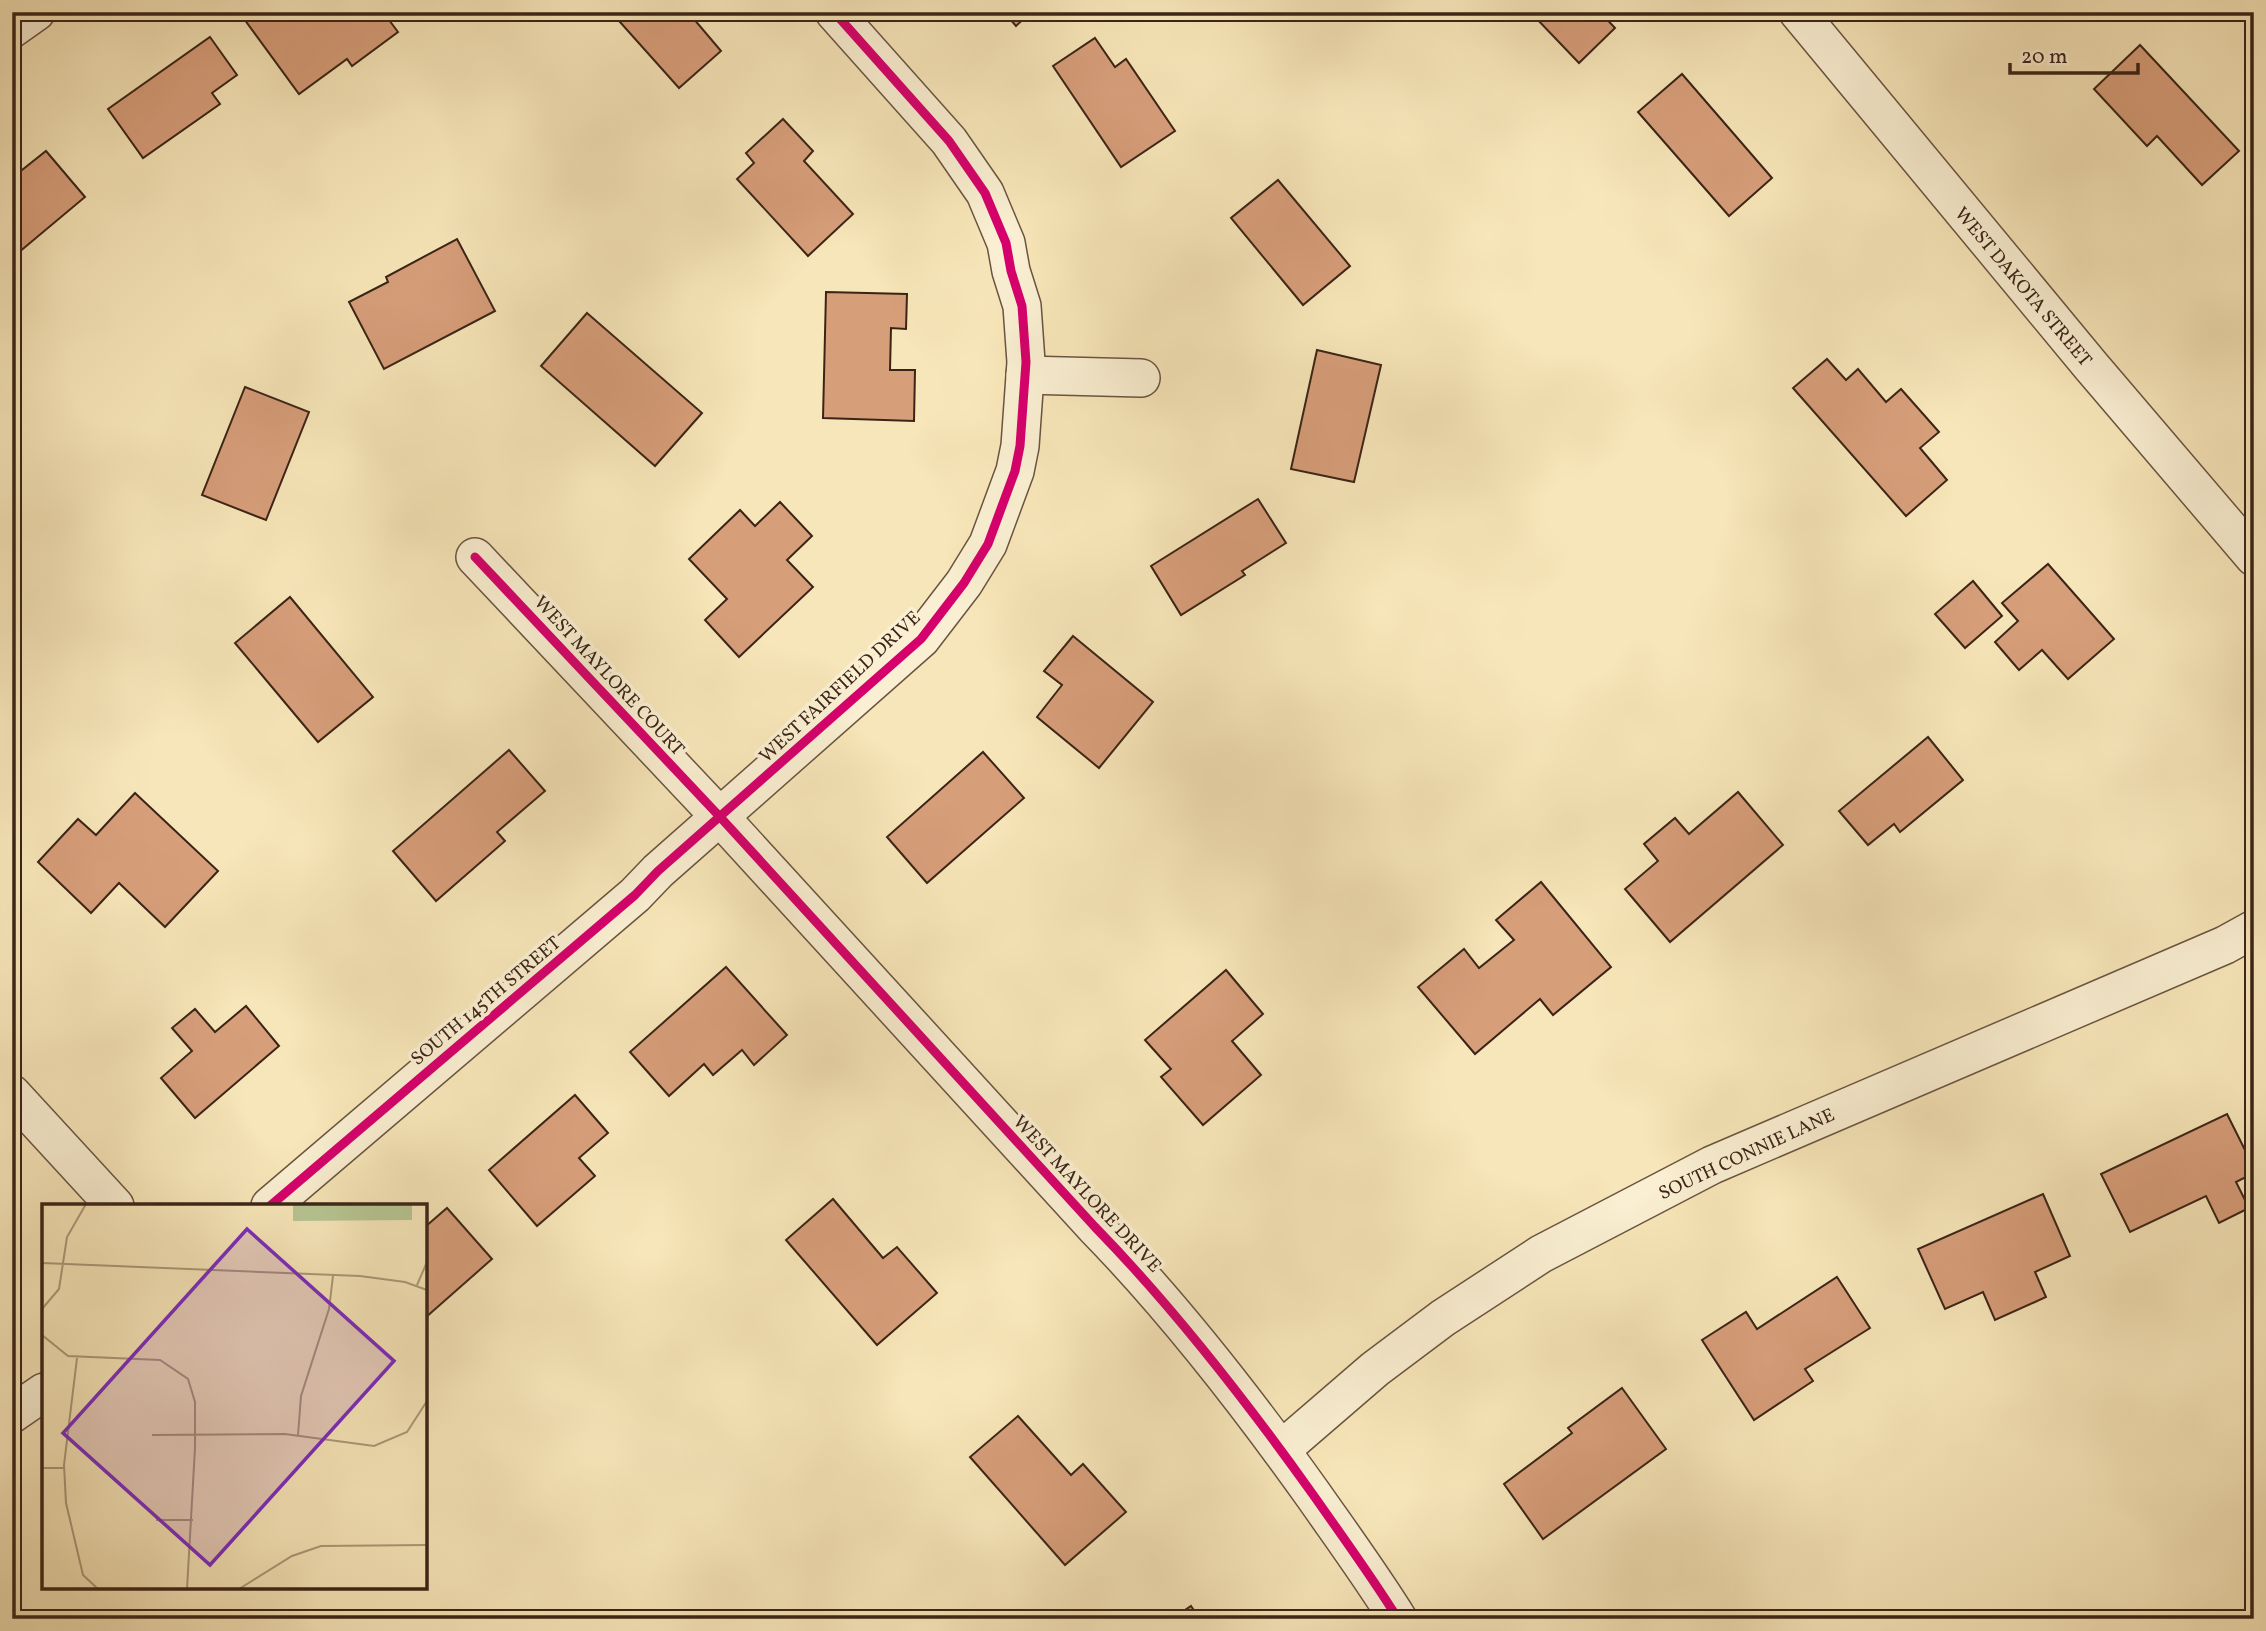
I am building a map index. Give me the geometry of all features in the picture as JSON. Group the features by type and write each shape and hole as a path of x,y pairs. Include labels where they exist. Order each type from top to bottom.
{"street":[{"path":"12,29 36,12"},
{"name":"WEST FAIRFIELD DRIVE","path":"721,818 921,639 964,583 988,544 1015,471 1020,446 1025,375 1022,306 1006,243 985,193 949,141 834,12"},
{"name":"WEST DAKOTA STREET","path":"1798,12 2091,366 2254,557"},
{"path":"1025,375 1141,379"},
{"name":"WEST MAYLORE COURT","path":"475,556 721,818"},
{"name":"SOUTH 145TH STREET","path":"272,1204 635,895 658,871 721,818"},
{"name":"WEST MAYLORE DRIVE","path":"721,818 1140,1273 1216,1365 1281,1450 1398,1619"},
{"name":"SOUTH CONNIE LANE","path":"1281,1450 1384,1362 1443,1318 1541,1254 1712,1165 2225,944 2254,929"},
{"path":"12,1094 113,1204"},
{"path":"12,1414 42,1393"}],"building":[{"path":"239,12 383,12 398,32 352,66 347,59 299,94"},
{"path":"611,12 688,12 721,51 679,88"},
{"path":"1004,12 1031,12 1016,26"},
{"path":"1538,12 1600,12 1615,28 1579,63 1534,16"},
{"path":"210,37 237,75 212,93 220,104 143,158 108,109"},
{"path":"1095,38 1115,67 1126,59 1175,131 1121,167 1053,66"},
{"path":"2140,45 2239,151 2202,185 2157,136 2147,146 2094,89"},
{"path":"1682,74 1772,178 1729,216 1638,112"},
{"path":"783,119 813,151 804,161 853,214 808,256 737,179 754,163 746,153"},
{"path":"46,151 85,197 12,258 12,178"},
{"path":"1278,180 1350,266 1303,305 1231,218"},
{"path":"457,239 495,311 384,369 349,302 388,282 386,277"},
{"path":"826,292 907,294 906,329 891,328 890,370 915,370 914,421 823,418"},
{"path":"587,313 702,413 655,466 541,366"},
{"path":"1317,350 1381,365 1354,482 1291,469"},
{"path":"1827,359 1846,380 1858,369 1886,402 1901,389 1939,432 1920,448 1947,480 1906,516 1793,388"},
{"path":"245,387 309,412 266,520 202,495"},
{"path":"1258,499 1286,543 1242,571 1245,575 1181,615 1151,566"},
{"path":"780,502 812,536 787,560 813,587 739,657 705,620 727,599 689,559 740,510 755,526"},
{"path":"2048,564 2114,639 2068,679 2042,650 2019,670 1995,642 2018,621 2002,603"},
{"path":"1973,581 2002,616 1965,648 1935,614"},
{"path":"290,597 373,697 318,742 235,643"},
{"path":"1073,636 1153,702 1099,768 1037,717 1062,685 1044,671"},
{"path":"1928,737 1963,780 1900,832 1894,824 1868,845 1839,811"},
{"path":"509,750 545,791 497,832 505,841 436,901 393,851"},
{"path":"983,752 1024,798 927,883 887,837"},
{"path":"1738,792 1783,845 1670,942 1625,889 1658,861 1644,844 1675,818 1689,834"},
{"path":"135,793 218,871 165,927 119,883 91,913 38,862 78,819 96,835"},
{"path":"1541,882 1611,967 1553,1015 1540,999 1475,1054 1418,987 1464,949 1479,968 1514,940 1496,920"},
{"path":"726,967 787,1035 754,1065 742,1050 713,1075 704,1064 669,1096 630,1052"},
{"path":"1226,970 1263,1014 1232,1041 1261,1075 1203,1125 1161,1077 1171,1069 1145,1040"},
{"path":"246,1006 279,1046 195,1118 161,1078 192,1051 172,1028 195,1009 215,1032"},
{"path":"575,1095 608,1133 579,1158 595,1176 537,1226 489,1170"},
{"path":"2227,1114 2254,1168 2254,1173 2236,1182 2249,1208 2219,1223 2206,1196 2130,1232 2101,1174"},
{"path":"2043,1194 2070,1256 2035,1272 2046,1297 1995,1320 1983,1292 1945,1309 1918,1249"},
{"path":"833,1199 883,1258 897,1247 937,1293 877,1345 786,1240"},
{"path":"447,1208 492,1259 427,1316 427,1225"},
{"path":"1837,1277 1870,1328 1805,1369 1813,1381 1754,1420 1702,1340 1746,1312 1757,1329"},
{"path":"1622,1388 1666,1449 1543,1539 1504,1484 1572,1433 1568,1428"},
{"path":"1018,1416 1071,1475 1083,1464 1126,1512 1065,1565 970,1457"},
{"path":"1191,1606 1200,1619 1172,1619"}],"cycle path":[{"path":"272,1204 635,895 658,871 921,639 964,583 988,544 1015,471 1020,446 1026,362 1022,306 1006,243 985,193 949,141 834,12"},
{"path":"475,557 721,818 1154,1291 1210,1357 1263,1426 1398,1619"}]}
